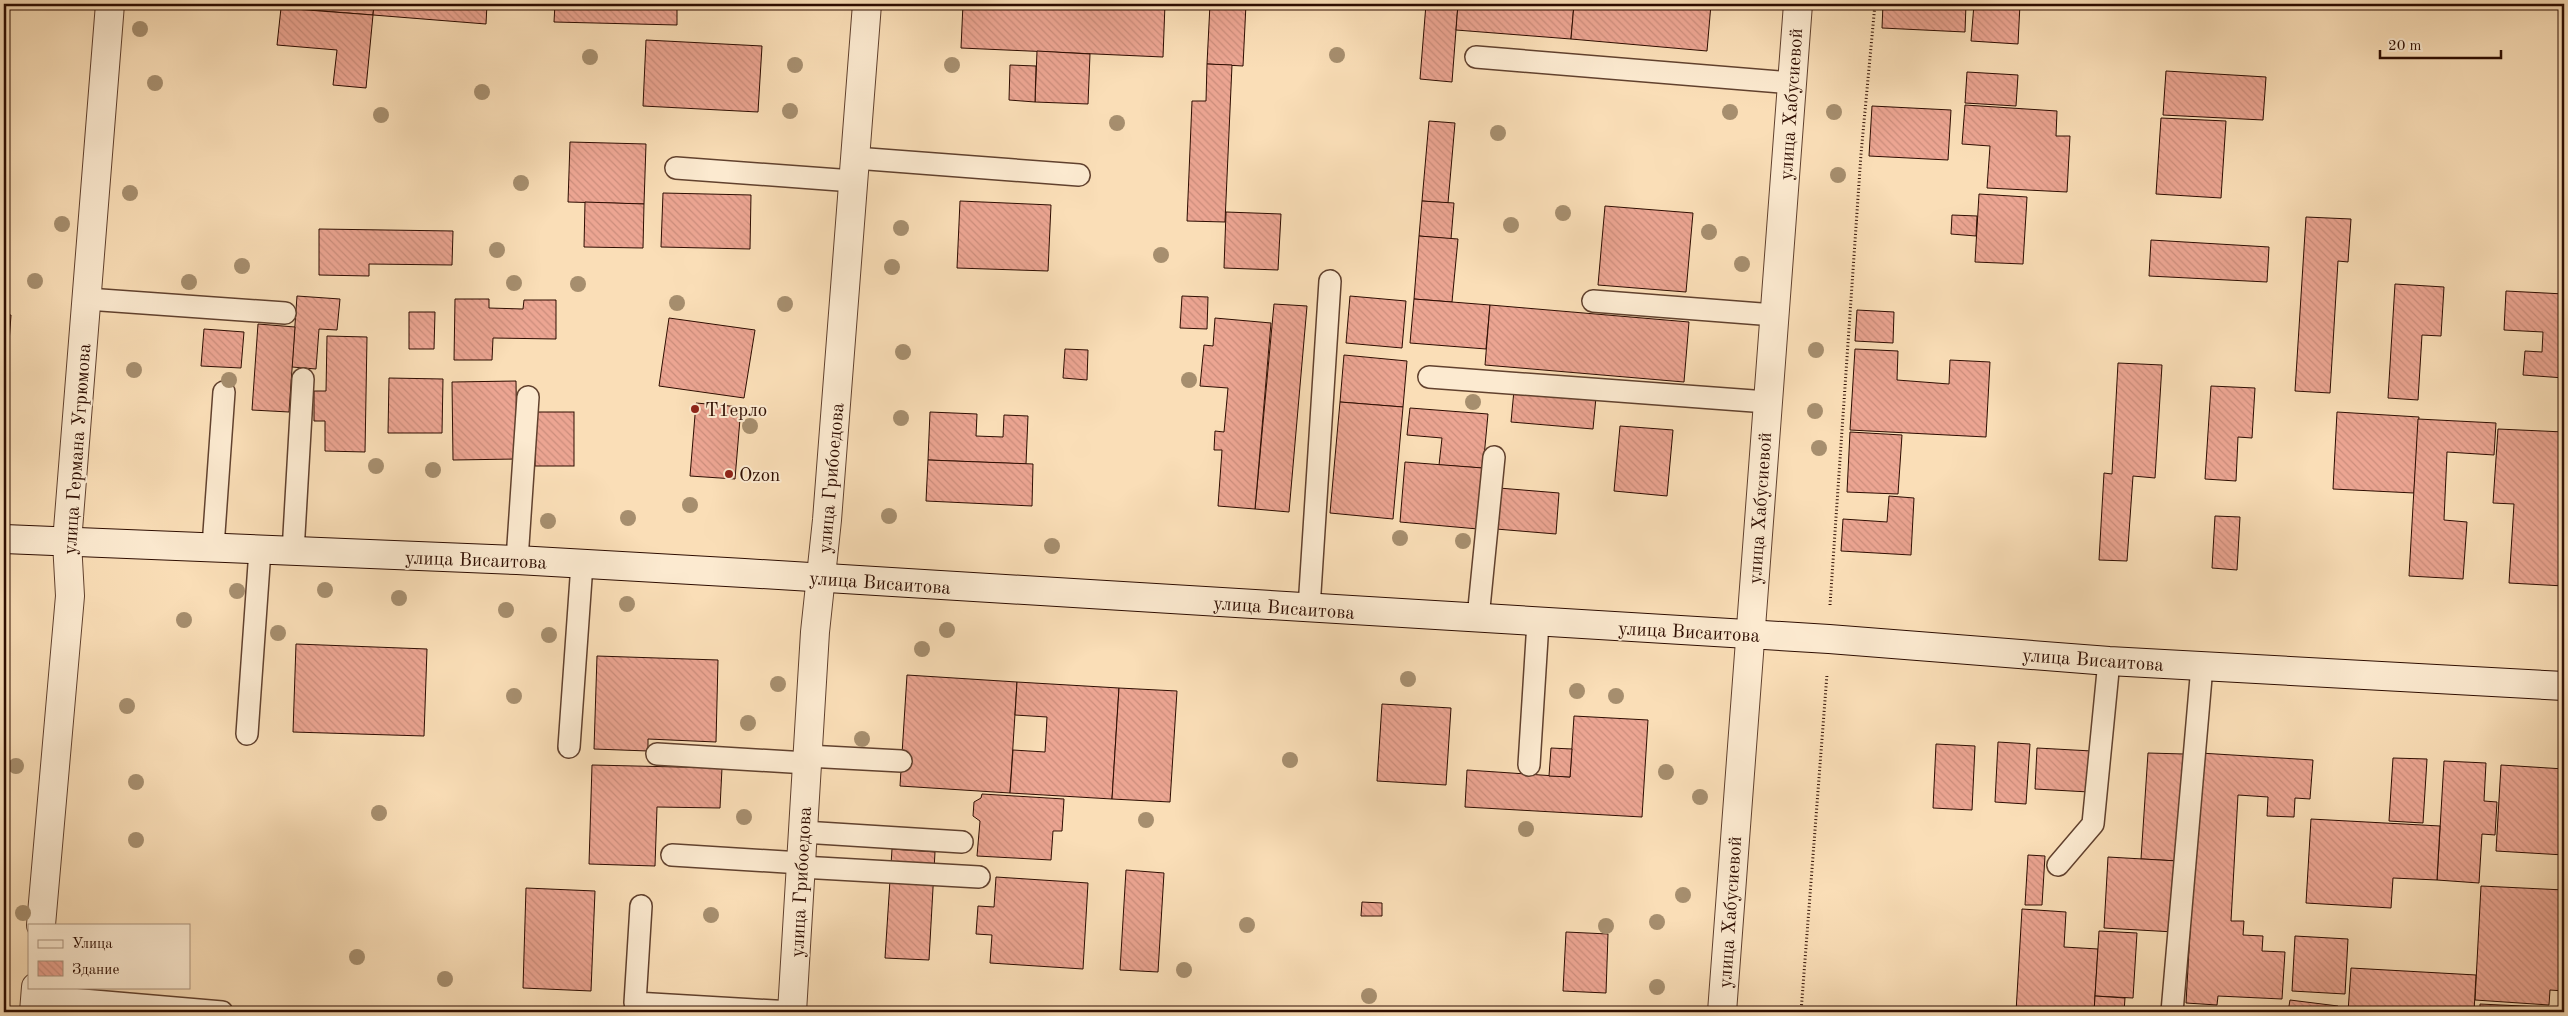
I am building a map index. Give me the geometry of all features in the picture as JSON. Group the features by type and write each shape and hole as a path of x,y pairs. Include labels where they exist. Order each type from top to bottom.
{"street":[{"name":"улица Германа Угрюмова","path":"41,924 70,596 67,542 110,4"},
{"name":"улица Грибоедова","path":"792,1012 807,759 867,4"},
{"name":"улица Хабусиевой","path":"1722,1012 1798,4"},
{"name":"улица Висаитова","path":"4,539 517,560 1829,639 2109,661 2564,686"}],"lane":[{"path":"1476,57 1792,83"},
{"path":"676,168 1079,175"},
{"path":"1309,608 1330,281"},
{"path":"87,299 285,313"},
{"path":"1592,301 1774,315"},
{"path":"1429,377 1767,402"},
{"path":"293,552 303,379"},
{"path":"213,547 224,392"},
{"path":"517,560 528,397"},
{"path":"1478,618 1494,457"},
{"path":"248,734 260,550"},
{"path":"569,747 582,564"},
{"path":"1530,765 1538,622"},
{"path":"2058,865 2093,824 2109,661"},
{"path":"2172,1012 2202,666"},
{"path":"657,754 901,761"},
{"path":"802,832 962,842"},
{"path":"672,855 980,877"},
{"path":"641,906 635,1003 792,1012"},
{"path":"35,999 59,998 222,1012"}],"path":[{"path":"1801,1012 1829,639 1831,571 1861,154 1875,4"}],"building":[{"path":"233,4 374,4 373,15"},
{"path":"374,4 487,4 486,24 373,15"},
{"path":"555,4 677,4 677,25 554,22"},
{"path":"963,4 1165,4 1163,57 961,48"},
{"path":"1210,4 1246,4 1243,66 1207,64"},
{"path":"1426,4 1458,4 1452,82 1420,79"},
{"path":"1458,4 1574,4 1571,39 1456,30"},
{"path":"1574,4 1711,4 1707,51 1571,39"},
{"path":"1883,4 1966,4 1965,32 1882,28"},
{"path":"1974,4 2020,4 2018,44 1971,41"},
{"path":"281,8 373,15 366,88 333,85 337,50 277,45"},
{"path":"646,40 762,46 758,112 643,106"},
{"path":"1037,51 1090,54 1088,104 1035,102"},
{"path":"1207,64 1232,65 1225,222 1187,221 1192,101 1206,101"},
{"path":"1010,65 1036,66 1035,102 1009,100"},
{"path":"2166,71 2266,77 2263,120 2163,115"},
{"path":"1967,72 2018,75 2016,106 1965,103"},
{"path":"1965,105 2057,111 2056,136 2070,136 2067,192 1987,188 1990,146 1962,144"},
{"path":"1872,106 1951,110 1948,160 1869,156"},
{"path":"2161,118 2226,121 2221,198 2156,194"},
{"path":"1429,121 1455,123 1448,203 1422,201"},
{"path":"570,142 646,144 644,204 568,202"},
{"path":"663,193 751,195 750,249 661,247"},
{"path":"1979,194 2027,197 2023,264 1975,262"},
{"path":"960,201 1051,205 1048,271 957,268"},
{"path":"1422,201 1454,203 1451,239 1419,236"},
{"path":"585,202 644,204 643,248 584,247"},
{"path":"1605,206 1693,213 1686,292 1598,285"},
{"path":"1226,212 1281,214 1278,270 1224,268"},
{"path":"1952,215 1977,216 1976,236 1951,234"},
{"path":"2306,217 2351,219 2348,262 2338,261 2330,393 2295,391"},
{"path":"319,229 453,231 452,265 369,264 369,276 319,275"},
{"path":"1419,236 1458,239 1452,302 1414,299"},
{"path":"2151,240 2269,247 2267,282 2149,276"},
{"path":"2395,284 2444,287 2441,336 2422,335 2418,400 2388,398"},
{"path":"2506,291 2564,294 2564,378 2523,375 2525,351 2542,352 2543,332 2504,330"},
{"path":"297,296 340,299 337,330 319,329 316,369 292,367"},
{"path":"1182,296 1208,297 1207,329 1180,328"},
{"path":"1350,296 1406,301 1402,348 1346,343"},
{"path":"455,299 489,299 489,308 523,309 524,300 556,300 556,339 493,338 492,360 454,360"},
{"path":"1414,299 1490,305 1486,349 1410,343"},
{"path":"1274,304 1307,306 1289,512 1255,509"},
{"path":"1490,305 1689,322 1684,382 1485,365"},
{"path":"1857,310 1894,312 1893,343 1855,341"},
{"path":"409,312 435,312 434,349 409,349"},
{"path":"4,315 11,315 9,343 4,343"},
{"path":"669,318 755,330 744,398 659,386"},
{"path":"1215,318 1271,323 1255,509 1218,506 1222,450 1214,450 1215,431 1224,432 1228,388 1200,386 1204,345 1213,346"},
{"path":"258,324 295,327 289,412 252,410"},
{"path":"204,329 244,332 241,368 201,366"},
{"path":"327,336 367,337 365,452 325,451 325,421 314,421 314,391 326,391"},
{"path":"1065,349 1088,350 1087,380 1063,378"},
{"path":"1855,349 1898,351 1897,380 1949,384 1950,360 1990,362 1986,437 1850,430"},
{"path":"1344,355 1407,361 1403,407 1340,402"},
{"path":"2118,363 2162,365 2155,478 2133,476 2127,561 2099,560 2104,473 2112,474"},
{"path":"4,374 6,374 4,407"},
{"path":"389,378 443,379 442,433 388,433"},
{"path":"516,381 517,459 453,460 452,382"},
{"path":"2211,386 2255,388 2252,438 2238,437 2236,481 2205,479"},
{"path":"1514,390 1596,397 1593,429 1511,422"},
{"path":"1340,402 1403,407 1393,519 1330,513"},
{"path":"696,403 741,407 735,479 690,476"},
{"path":"1410,408 1488,414 1483,468 1439,465 1442,438 1407,435"},
{"path":"535,412 574,412 574,466 535,466"},
{"path":"930,412 977,414 976,436 1003,437 1004,415 1028,416 1026,464 928,460"},
{"path":"2337,412 2419,417 2414,493 2333,489"},
{"path":"2418,419 2496,423 2494,455 2447,452 2444,520 2467,522 2463,579 2409,576"},
{"path":"1620,426 1673,430 1667,496 1614,491"},
{"path":"2498,429 2564,432 2564,586 2509,583 2514,504 2493,503"},
{"path":"1850,432 1902,435 1898,494 1847,492"},
{"path":"928,460 1033,464 1032,506 926,501"},
{"path":"1405,462 1483,468 1478,529 1400,522"},
{"path":"1499,488 1559,493 1556,534 1496,529"},
{"path":"1889,496 1914,498 1911,555 1841,551 1843,519 1887,522"},
{"path":"2215,516 2240,517 2237,570 2212,568"},
{"path":"296,644 427,649 424,736 293,732"},
{"path":"597,656 718,660 716,742 648,739 648,751 594,749"},
{"path":"907,675 1017,682 1010,793 900,786"},
{"path":"1017,682 1119,688 1112,799 1010,793 1013,750 1045,752 1047,717 1015,715"},
{"path":"1119,688 1177,691 1170,802 1112,799"},
{"path":"1382,704 1451,708 1446,785 1377,781"},
{"path":"1574,716 1648,720 1642,817 1465,807 1467,770 1570,777"},
{"path":"1998,742 2030,744 2026,804 1995,802"},
{"path":"1936,744 1975,746 1972,810 1933,808"},
{"path":"1551,748 1572,749 1570,777 1549,776"},
{"path":"2037,748 2092,751 2089,792 2035,789"},
{"path":"2148,753 2184,754 2178,861 2141,859"},
{"path":"2200,753 2313,760 2310,799 2295,798 2294,817 2267,816 2268,797 2238,795 2231,921 2244,921 2243,935 2263,936 2262,951 2285,952 2282,999 2218,996 2217,1005 2186,1003"},
{"path":"2393,758 2427,759 2423,823 2389,821"},
{"path":"2444,761 2486,763 2484,801 2497,802 2495,835 2482,834 2479,883 2437,880"},
{"path":"592,765 722,768 720,808 657,807 655,866 589,864"},
{"path":"2501,765 2564,769 2564,855 2496,851"},
{"path":"982,794 1064,799 1062,831 1053,831 1051,860 977,856 980,821 973,816 974,802 981,798"},
{"path":"2311,819 2440,826 2437,880 2393,878 2391,908 2306,903"},
{"path":"892,849 935,852 929,960 885,958"},
{"path":"2028,855 2045,856 2042,905 2025,905"},
{"path":"2108,857 2178,861 2174,932 2104,928"},
{"path":"1126,870 1164,873 1158,972 1120,970"},
{"path":"996,877 1088,883 1083,969 990,963 992,935 976,934 978,906 994,907"},
{"path":"2481,886 2564,890 2564,991 2550,990 2549,1005 2475,1000"},
{"path":"526,888 595,891 591,991 523,988"},
{"path":"1362,902 1382,903 1382,916 1361,916"},
{"path":"2022,909 2066,912 2064,947 2098,949 2094,1012 2016,1012"},
{"path":"2099,931 2137,933 2133,998 2095,996"},
{"path":"1566,932 1608,934 1606,993 1563,991"},
{"path":"2295,936 2348,939 2345,994 2292,991"},
{"path":"2351,968 2476,975 2474,1012 2348,1012"},
{"path":"2095,996 2125,998 2124,1012 2094,1012"},
{"path":"2290,1000 2338,1006 2338,1012 2288,1012"},
{"path":"2480,1004 2564,1008 2564,1012 2480,1012"}],"place":[{"name":"Т1ерло","path":"695,409"},
{"name":"Ozon","path":"729,474"}]}
